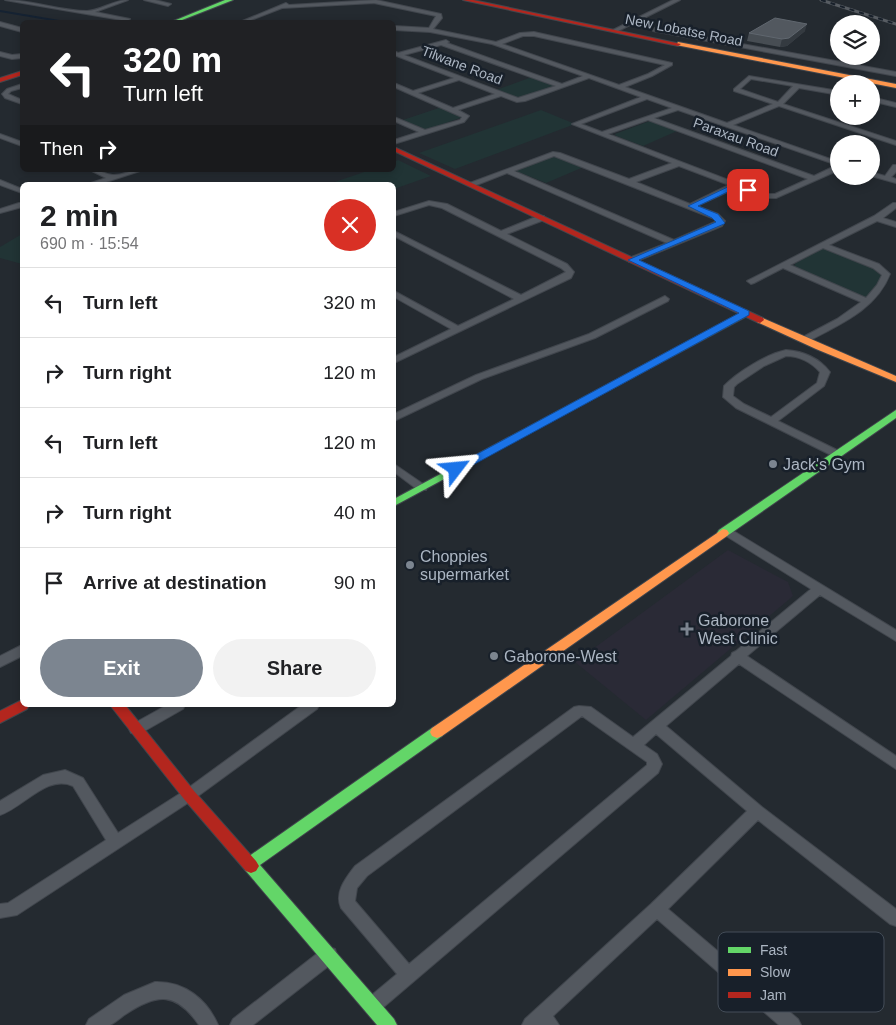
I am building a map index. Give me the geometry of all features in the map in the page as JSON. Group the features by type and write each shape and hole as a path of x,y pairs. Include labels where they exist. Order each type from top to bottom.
{"street":[{"path":"0,2 7,0 127,19"},
{"path":"47,6 64,0"},
{"path":"89,13 125,0"},
{"path":"147,0 168,4"},
{"path":"169,20 219,0"},
{"path":"179,20 230,0"},
{"path":"247,20 297,0"},
{"name":"New Lobatse Road","path":"466,0 895,81"},
{"name":"New Lobatse Road","path":"483,0 602,24 617,30 654,33 895,81"},
{"path":"617,30 677,0"},
{"path":"280,7 371,1 439,15 439,18 430,30"},
{"path":"602,24 634,22"},
{"path":"634,22 641,30 654,33"},
{"path":"0,24 20,29"},
{"path":"396,28 430,30 497,44 830,163"},
{"path":"497,44 522,34 534,34 670,64 650,76 619,87"},
{"path":"397,53 465,36"},
{"path":"440,43 562,86 590,76"},
{"name":"Tilwane Road","path":"397,53 522,100 562,86"},
{"path":"0,54 12,57 20,56"},
{"path":"0,82 20,74"},
{"path":"0,82 20,77"},
{"path":"830,91 751,77 736,90 896,143"},
{"path":"413,93 460,78"},
{"path":"727,125 779,104 798,85"},
{"path":"396,86 466,116 426,133 396,141"},
{"path":"20,87 9,90 5,94 7,97 20,101"},
{"path":"453,110 502,94"},
{"path":"646,97 575,124 768,197 776,196 830,170"},
{"path":"880,101 896,104"},
{"path":"602,134 678,108"},
{"name":"Paraxau Road","path":"650,119 813,178"},
{"path":"396,120 426,133"},
{"path":"0,136 20,143"},
{"path":"396,150 804,340 873,371 896,379"},
{"path":"471,184 553,154 563,155 715,216 721,223 632,260"},
{"path":"629,182 680,163"},
{"path":"886,179 896,167"},
{"path":"508,171 672,242"},
{"path":"99,172 113,178"},
{"path":"99,182 133,172"},
{"path":"880,177 896,181"},
{"path":"0,182 20,190"},
{"path":"691,206 736,185"},
{"path":"396,213 421,204 436,203 564,266 570,272 568,276 396,359"},
{"path":"751,280 877,218 896,205"},
{"path":"0,211 20,206"},
{"path":"501,234 542,218"},
{"path":"877,218 896,225"},
{"path":"396,234 522,299"},
{"path":"804,340 868,302 881,288 886,274 883,270 822,245"},
{"path":"783,265 868,302"},
{"path":"396,295 457,330"},
{"path":"396,417 479,377 592,336 665,299"},
{"path":"396,502 746,313"},
{"path":"772,421 821,384 825,372 821,366 794,353 780,354 729,386 728,397 733,402 837,454"},
{"path":"250,864 263,853 896,413"},
{"path":"396,468 422,488"},
{"path":"727,531 896,636"},
{"path":"635,744 737,656 820,588"},
{"path":"0,662 20,651"},
{"path":"737,656 896,763"},
{"path":"0,718 20,705"},
{"path":"119,707 189,795 388,1025"},
{"path":"136,729 174,707"},
{"path":"0,911 12,910 189,795 309,707"},
{"path":"373,1006 653,769 655,764 652,758 635,744 586,711 575,713 361,871 349,886 348,903 408,975"},
{"path":"657,727 757,811 896,919"},
{"path":"0,809 48,779 65,776 78,782 116,843"},
{"path":"541,1022 757,811"},
{"path":"657,909 718,961"},
{"path":"239,1025 329,955"},
{"path":"96,1025 142,994 162,989 179,994 191,1002 209,1025"},
{"path":"777,1012 792,1025"}],"shaded area":[{"path":"532,77 559,86 518,99 496,90"},
{"path":"442,107 463,117 426,130 403,120"},
{"path":"541,110 575,124 455,169 419,153"},
{"path":"650,121 677,131 643,146 615,134"},
{"path":"554,155 586,166 546,183 516,171"},
{"path":"398,160 431,176 396,188 396,182 335,182 364,172 396,172 396,161"},
{"path":"20,235 20,263 0,258 0,247"},
{"path":"824,247 874,267 881,276 877,289 864,298 794,266"},
{"name":"Gaborone West Clinic","path":"728,550 788,582 793,596 646,720 575,662"}],"building":[{"path":"775,18 807,24 789,38 782,39 749,33"}],"waterway":[{"path":"0,11 53,20"}],"railway":[{"path":"821,0 896,24"}],"traffic: fast":[{"path":"179,20 230,0"},
{"path":"396,502 746,313"},
{"path":"723,533 896,413"},
{"path":"250,864 437,732"},
{"path":"251,866 388,1025"}],"traffic: slow":[{"path":"678,44 896,86"},
{"path":"760,320 896,379"},
{"path":"437,732 723,533"}],"traffic: jam":[{"path":"466,0 678,44"},
{"path":"0,80 20,74"},
{"path":"396,150 760,320"},
{"path":"0,718 20,706"},
{"path":"119,707 189,795 251,866"}],"place":[{"name":"Jack's Gym","path":"773,464"},
{"name":"Choppies supermarket","path":"410,565"},
{"name":"Gaborone West Clinic","path":"687,629"},
{"name":"Gaborone-West","path":"494,656"}],"route":[{"path":"456,469 746,313 632,260 721,223 719,218 691,206 736,185 748,190"}]}
